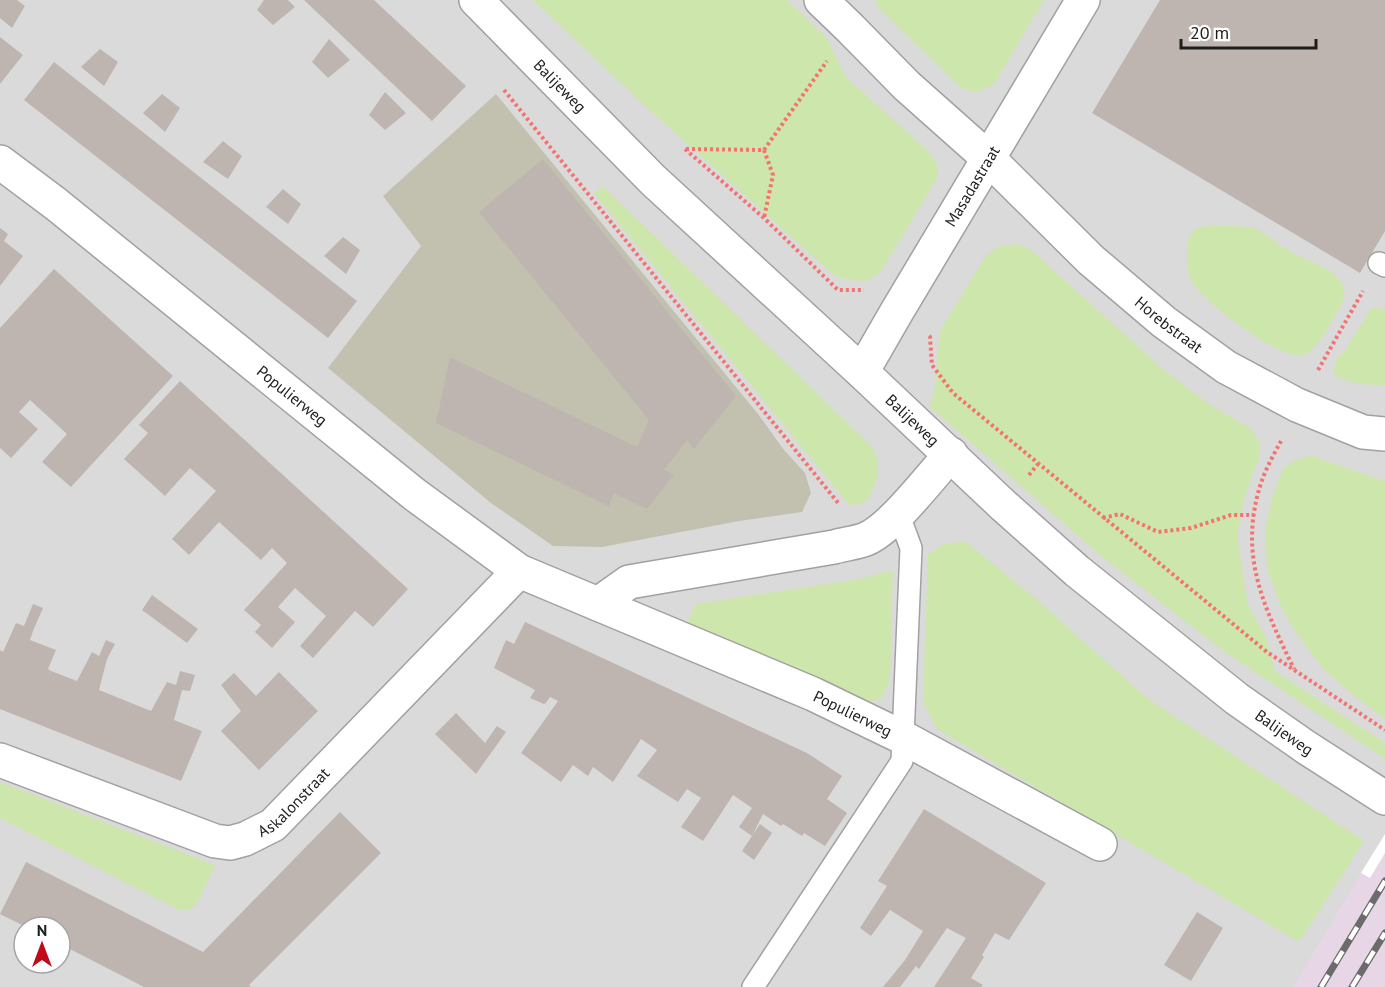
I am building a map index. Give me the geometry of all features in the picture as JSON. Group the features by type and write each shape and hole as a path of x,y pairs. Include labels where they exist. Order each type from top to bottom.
{"street":[{"name":"Balijeweg","path":"476,0 653,180 1077,571 1237,699 1307,748 1385,798"},
{"path":"821,0 907,86 988,158"},
{"name":"Masadastraat","path":"862,372 1083,0"},
{"name":"Horebstraat","path":"988,158 1091,260 1164,322 1226,367 1297,405 1363,432 1385,434"},
{"name":"Populierweg","path":"0,162 414,494 519,571 813,694 904,738 1100,844"},
{"path":"598,604 628,582 834,547 867,539 898,513 951,454"},
{"name":"Askalonstraat","path":"0,760 215,842 231,843 245,839 273,825 519,571"}],"lane":[{"path":"753,987 902,761 911,548 898,513"}],"path":[{"path":"764,150 850,28"},
{"path":"502,88 867,539"},
{"path":"764,150 685,149 764,218 838,290 864,290"},
{"path":"764,150 773,175 764,218"},
{"path":"1294,669 1259,590 1253,562 1252,540 1257,497 1262,480 1297,405 1382,264"},
{"path":"930,337 932,365 953,393 1267,651 1385,730"},
{"path":"1103,518 1120,514 1158,532 1191,528 1231,515 1254,515"}],"shaded area":[{"path":"0,0 1385,0 1385,987 0,987"},
{"path":"496,94 805,473 811,493 802,512 739,521 602,547 553,546 491,503 328,368 421,246 383,196"},
{"path":"1385,834 1385,987 1293,987 1383,837"}],"green space":[{"path":"533,0 787,0 826,37 846,77 931,154 937,165 937,178 880,273 865,282 836,277 655,115"},
{"path":"878,0 1044,0 994,84 977,92 963,89 875,5"},
{"path":"603,186 873,448 878,462 878,474 865,502 850,506 594,193"},
{"path":"1206,225 1253,227 1293,253 1330,271 1341,282 1344,289 1342,302 1323,336 1310,351 1305,354 1294,354 1279,350 1263,341 1227,316 1192,282 1187,263 1189,237 1193,231"},
{"path":"1018,244 1030,249 1164,370 1210,405 1250,428 1260,442 1259,457 1245,496 1237,537 1248,605 1266,637 1275,671 1385,743 1385,759 1222,650 1099,554 929,406 934,394 940,331 985,257 999,246"},
{"path":"1375,307 1385,310 1385,385 1358,383 1333,374 1339,356 1344,352 1369,310"},
{"path":"1312,456 1385,481 1385,719 1342,686 1322,667 1295,631 1281,607 1267,568 1265,530 1272,497 1283,468 1295,460"},
{"path":"965,541 1036,599 1148,699 1364,841 1299,942 937,729 923,702 928,554 944,544"},
{"path":"893,570 890,680 881,699 866,702 687,625 695,604 860,579"},
{"path":"0,782 215,865 197,904 190,910 179,910 0,818"}],"pier":[{"path":"1385,834 1385,853 1370,878 1361,873"}],"building":[{"path":"0,0 17,0 25,6 12,28 0,18"},
{"path":"264,0 288,0 295,7 273,25 257,10"},
{"path":"304,0 374,0 466,86 432,121"},
{"path":"1160,0 1385,0 1385,231 1360,273 1092,113"},
{"path":"0,37 23,55 0,84"},
{"path":"329,39 350,60 328,78 312,62"},
{"path":"100,49 118,62 104,86 81,67"},
{"path":"54,62 357,301 328,338 24,100"},
{"path":"385,92 406,113 385,130 369,115"},
{"path":"162,94 180,108 165,132 143,113"},
{"path":"223,141 242,156 228,179 203,162"},
{"path":"543,159 736,396 694,449 687,440 664,470 674,475 647,509 614,493 609,506 436,423 450,357 637,447 649,420 479,212"},
{"path":"283,189 301,204 288,224 266,207"},
{"path":"0,228 8,234 4,241 23,256 0,286"},
{"path":"343,237 360,250 346,274 324,256"},
{"path":"54,269 173,376 71,487 42,462 67,434 30,400 19,412 38,429 11,458 0,448 0,328"},
{"path":"180,381 408,589 373,627 355,611 313,658 300,646 326,616 295,588 278,607 295,622 272,648 255,632 261,625 244,610 287,563 272,548 261,560 219,522 189,555 172,539 216,491 190,468 165,496 124,459 148,433 139,425"},
{"path":"152,595 198,629 187,643 142,610"},
{"path":"33,604 43,608 30,640 56,650 48,669 51,671 77,681 92,652 99,656 106,640 115,644 107,659 99,690 151,711 167,682 176,685 180,671 195,675 190,691 182,690 174,720 202,731 181,781 0,709 0,650 3,652 16,623 24,626"},
{"path":"525,622 807,753 842,776 827,799 847,813 825,846 804,833 802,836 783,824 781,826 763,814 752,836 739,827 752,808 733,795 703,841 681,827 701,798 687,789 678,802 637,776 657,750 641,739 613,782 593,767 588,776 573,765 561,782 521,753 558,701 550,697 544,704 530,698 535,690 494,668 506,640 514,644"},
{"path":"279,672 318,711 259,770 221,731 241,711 221,685 234,673 256,696"},
{"path":"456,713 485,743 497,726 506,732 476,774 435,734"},
{"path":"924,809 1046,883 1009,940 995,933 971,978 983,985 981,987 934,987 966,938 947,928 919,969 916,966 900,987 883,987 905,960 923,931 890,910 871,936 860,928 887,886 878,881"},
{"path":"340,812 381,853 249,985 251,987 144,987 72,950 72,915 12,915 12,920 0,914 26,862 203,952"},
{"path":"760,824 772,833 754,860 742,851"},
{"path":"1197,912 1223,928 1191,981 1164,965"}],"railway":[{"path":"1321,987 1385,881"},
{"path":"1352,987 1385,933"}]}
